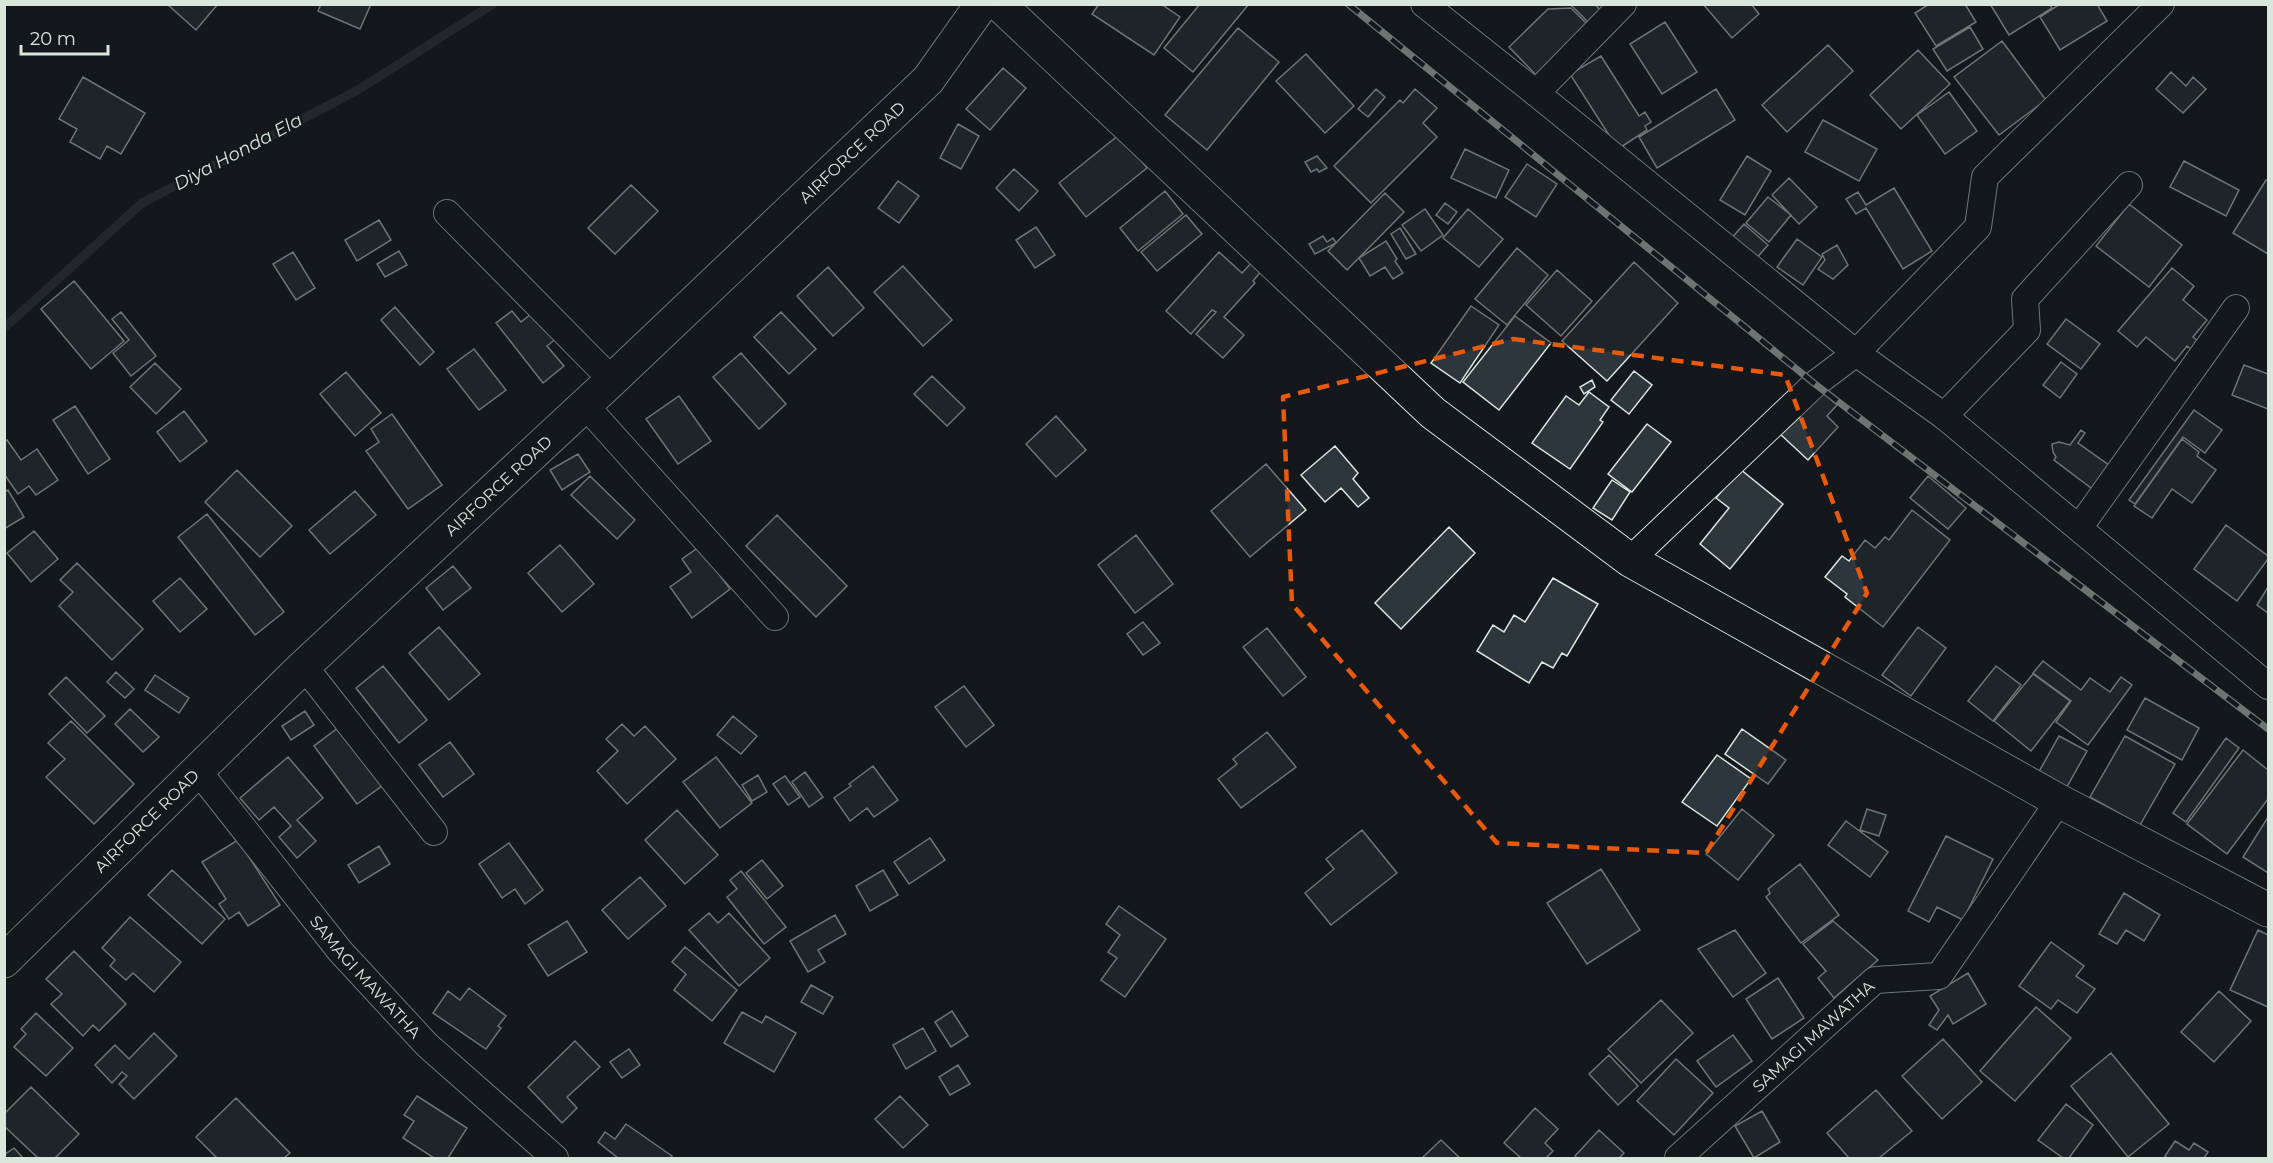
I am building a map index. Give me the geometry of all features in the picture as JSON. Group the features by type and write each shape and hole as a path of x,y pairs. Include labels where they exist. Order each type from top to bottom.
{"street":[{"name":"AIRFORCE ROAD","path":"4,961 199,772 304,666 612,380 928,80 982,4"},
{"path":"999,4 1433,413 1630,560 2059,801 2268,910"},
{"path":"1424,4 1856,353 1944,416 2268,686"},
{"path":"1536,93 1623,4"},
{"path":"1630,560 1815,384 1856,353 1978,227 1985,177 2161,4"},
{"path":"1944,416 2027,330 2025,299 2129,185"},
{"path":"447,213 612,380"},
{"path":"2079,528 2235,308"},
{"path":"585,405 775,616"},
{"path":"304,666 434,832"},
{"name":"SAMAGI MAWATHA","path":"199,772 340,951 427,1045 555,1158"},
{"name":"SAMAGI MAWATHA","path":"1678,1158 1875,980 1939,976 2059,801"}],"highlighted area":[{"path":"1513,339 1785,375 1867,593 1706,853 1497,843 1292,604 1283,397"}],"building":[{"path":"167,4 218,4 196,30"},
{"path":"321,4 371,4 360,29 318,11"},
{"path":"1099,4 1161,4 1180,17 1154,55 1092,14"},
{"path":"1200,4 1249,4 1193,72 1164,48"},
{"path":"1574,4 1595,4 1601,11 1588,22 1572,6"},
{"path":"1703,4 1751,4 1759,14 1732,38"},
{"path":"1929,4 1965,4 1976,22 1936,46 1915,13"},
{"path":"1990,4 2049,4 2052,8 2009,35"},
{"path":"2060,4 2097,4 2107,21 2060,50 2040,17"},
{"path":"1571,8 1588,25 1537,76 1509,47 1548,9"},
{"path":"1665,22 1697,72 1662,94 1630,44"},
{"path":"1970,27 1983,49 1947,71 1933,49"},
{"path":"1238,28 1279,62 1207,150 1165,115"},
{"path":"2002,41 2046,100 1999,135 1954,77"},
{"path":"1828,45 1853,71 1787,132 1762,105"},
{"path":"1918,50 1950,84 1901,129 1870,95"},
{"path":"1306,54 1354,106 1325,133 1276,81"},
{"path":"1601,56 1639,116 1645,112 1651,122 1645,126 1647,130 1618,149 1603,139 1609,135 1570,74"},
{"path":"1003,68 1026,88 990,130 966,109"},
{"path":"2171,72 2186,86 2193,77 2206,89 2183,113 2156,89"},
{"path":"83,77 145,113 121,154 107,146 100,159 70,142 77,129 59,119"},
{"path":"1376,89 1385,97 1368,117 1358,109"},
{"path":"1415,89 1437,108 1423,123 1437,137 1371,203 1334,166 1400,100 1403,103"},
{"path":"1716,89 1735,120 1657,168 1639,137"},
{"path":"1949,92 1977,131 1945,154 1917,115"},
{"path":"1823,120 1877,149 1859,181 1805,152"},
{"path":"958,124 979,136 961,169 940,158"},
{"path":"1120,134 1147,168 1086,217 1059,183"},
{"path":"1465,149 1509,170 1496,198 1451,178"},
{"path":"1317,156 1327,168 1319,172 1317,169 1311,172 1305,162"},
{"path":"1747,156 1771,171 1745,215 1720,200"},
{"path":"2184,161 2239,190 2226,216 2170,187"},
{"path":"1527,164 1557,184 1536,217 1505,197"},
{"path":"1014,169 1038,191 1019,211 996,188"},
{"path":"1789,178 1817,207 1799,224 1772,195"},
{"path":"2266,180 2268,181 2268,254 2233,233"},
{"path":"898,181 919,196 899,223 878,208"},
{"path":"631,185 658,211 615,254 588,228"},
{"path":"1894,188 1932,251 1903,269 1866,208 1856,214 1846,199 1858,192 1866,205"},
{"path":"1165,191 1183,214 1138,251 1120,228"},
{"path":"1385,193 1404,212 1347,270 1328,251"},
{"path":"1768,197 1791,215 1769,242 1746,223"},
{"path":"1445,203 1457,212 1448,224 1436,215"},
{"path":"2129,204 2182,245 2149,287 2096,246"},
{"path":"1425,209 1443,235 1421,251 1402,225"},
{"path":"1468,209 1503,239 1479,267 1443,238"},
{"path":"1186,215 1202,234 1157,271 1141,252"},
{"path":"379,220 391,240 357,261 345,240"},
{"path":"1744,224 1768,245 1754,261 1730,240"},
{"path":"1036,227 1055,255 1035,268 1016,240"},
{"path":"1400,228 1416,254 1406,259 1391,234"},
{"path":"1323,236 1327,242 1333,238 1336,243 1315,254 1309,244"},
{"path":"1797,239 1822,257 1803,285 1777,267"},
{"path":"1386,241 1403,273 1393,279 1385,267 1370,276 1359,258"},
{"path":"1837,245 1848,265 1833,279 1818,269 1825,260 1822,254"},
{"path":"1517,248 1548,275 1507,325 1475,299"},
{"path":"399,251 407,265 385,277 377,264"},
{"path":"293,252 315,288 296,300 273,264"},
{"path":"1219,252 1242,273 1254,260 1264,268 1253,281 1255,283 1224,317 1244,335 1223,358 1196,334 1216,312 1212,310 1191,334 1166,311"},
{"path":"1634,262 1678,303 1607,381 1562,341"},
{"path":"903,266 952,320 923,346 874,292"},
{"path":"828,267 864,308 833,336 797,296"},
{"path":"2172,268 2194,286 2183,300 2207,320 2193,337 2200,343 2193,351 2187,346 2175,361 2146,337 2137,347 2118,331"},
{"path":"1557,270 1592,301 1561,336 1526,305"},
{"path":"74,281 124,341 91,369 41,309"},
{"path":"1471,306 1499,325 1460,383 1431,363"},
{"path":"395,307 434,352 420,365 381,320"},
{"path":"536,310 558,337 547,346 564,366 543,383 496,323 512,311 521,322"},
{"path":"121,312 156,356 131,376 113,353 129,340 112,319"},
{"path":"781,312 816,349 789,374 754,337"},
{"path":"1515,316 1551,343 1499,410 1463,382"},
{"path":"2066,319 2100,344 2081,369 2047,344"},
{"path":"474,349 506,390 479,410 447,369"},
{"path":"741,353 786,404 759,429 713,377"},
{"path":"2061,362 2077,374 2060,398 2043,385"},
{"path":"155,363 181,389 156,414 130,387"},
{"path":"2244,365 2268,374 2268,409 2232,395"},
{"path":"1634,371 1652,385 1629,414 1611,400"},
{"path":"346,372 381,413 355,436 320,394"},
{"path":"932,376 965,408 947,426 914,394"},
{"path":"1592,380 1595,387 1584,394 1580,387"},
{"path":"1819,389 1837,405 1827,416 1838,427 1808,460 1779,433"},
{"path":"1589,392 1609,407 1600,420 1603,422 1570,469 1532,443 1566,396 1579,405"},
{"path":"679,396 711,441 678,464 646,419"},
{"path":"75,406 110,459 88,474 53,420"},
{"path":"2194,410 2222,430 2205,453 2183,437 2135,504 2129,500"},
{"path":"184,411 207,441 180,462 157,432"},
{"path":"392,414 442,485 408,509 366,451 379,442 371,429"},
{"path":"1056,416 1086,450 1056,477 1026,444"},
{"path":"1647,424 1671,442 1632,492 1608,474"},
{"path":"2081,430 2085,433 2078,443 2113,468 2095,491 2054,460 2056,457 2052,444 2059,442 2070,445"},
{"path":"2182,439 2199,452 2197,456 2216,470 2192,503 2172,489 2152,518 2134,506"},
{"path":"7,440 21,460 37,449 58,480 36,495 29,486 18,494 4,474 4,442"},
{"path":"1335,446 1358,473 1353,479 1369,498 1358,507 1341,488 1325,502 1301,475"},
{"path":"578,454 590,472 562,490 550,470"},
{"path":"1266,464 1306,510 1250,557 1211,511"},
{"path":"1740,469 1783,504 1730,569 1700,544 1729,508 1716,498"},
{"path":"237,470 292,526 260,557 205,502"},
{"path":"590,476 635,520 617,539 571,495"},
{"path":"1928,476 1966,508 1948,529 1910,498"},
{"path":"1612,480 1630,492 1612,520 1593,508"},
{"path":"8,490 24,517 4,529 4,492"},
{"path":"355,491 376,515 330,554 309,530"},
{"path":"1912,510 1950,540 1883,627 1845,597 1847,594 1825,577 1842,556 1849,561 1865,540 1875,548 1885,537 1889,540"},
{"path":"207,514 284,612 255,635 178,537"},
{"path":"777,515 847,586 816,617 746,546"},
{"path":"2226,525 2268,556 2237,601 2194,569"},
{"path":"1449,527 1475,553 1401,629 1375,603"},
{"path":"34,531 58,559 31,582 7,553"},
{"path":"1136,535 1173,584 1135,613 1098,565"},
{"path":"560,545 594,584 562,612 528,573"},
{"path":"699,547 730,589 692,618 670,587 691,572 682,559"},
{"path":"77,563 143,629 112,660 59,606 73,592 60,580"},
{"path":"453,566 471,588 443,610 426,588"},
{"path":"180,578 207,609 180,632 153,601"},
{"path":"1553,578 1598,604 1567,656 1562,653 1553,668 1542,662 1529,683 1477,651 1493,625 1504,632 1514,615 1525,622"},
{"path":"2268,587 2268,613 2257,605"},
{"path":"1143,622 1160,643 1143,655 1127,634"},
{"path":"439,627 480,674 449,700 409,653"},
{"path":"1918,627 1946,648 1911,696 1882,675"},
{"path":"1267,628 1306,677 1283,696 1243,647"},
{"path":"2043,661 2081,690 2090,678 2110,692 2121,677 2132,685 2088,745 2056,722 2071,701 2033,673"},
{"path":"383,666 427,720 399,743 356,688"},
{"path":"1996,666 2021,685 1993,721 1968,701"},
{"path":"116,672 134,689 125,698 107,682"},
{"path":"2033,674 2070,701 2031,751 1994,721"},
{"path":"155,675 189,698 179,713 145,690"},
{"path":"66,677 105,716 87,733 49,694"},
{"path":"964,686 994,725 966,747 935,707"},
{"path":"2145,698 2199,728 2182,760 2127,730"},
{"path":"130,709 159,737 143,752 115,724"},
{"path":"305,711 314,725 291,740 282,726"},
{"path":"733,716 757,736 741,754 717,735"},
{"path":"71,721 134,784 94,824 46,777 65,759 48,743"},
{"path":"343,724 386,783 357,804 314,746"},
{"path":"622,724 634,736 645,726 676,759 627,804 597,771 618,751 606,739"},
{"path":"1742,729 1786,760 1768,784 1725,754"},
{"path":"1267,732 1296,767 1241,808 1218,779 1237,764 1233,759"},
{"path":"2059,736 2087,751 2064,792 2036,777"},
{"path":"2125,736 2175,764 2140,825 2090,797"},
{"path":"2226,738 2239,748 2186,822 2173,813"},
{"path":"450,742 474,774 443,797 419,765"},
{"path":"2243,750 2268,770 2268,799 2227,854 2187,824"},
{"path":"1717,755 1751,779 1717,826 1682,802"},
{"path":"288,757 323,798 297,820 316,841 297,858 279,837 291,826 274,807 259,820 240,798"},
{"path":"716,757 752,803 720,828 683,782"},
{"path":"873,766 898,800 874,817 867,808 850,821 834,798"},
{"path":"805,772 823,797 809,807 792,782"},
{"path":"758,775 767,792 752,801 742,785"},
{"path":"785,776 800,797 788,805 773,784"},
{"path":"1742,809 1774,835 1738,880 1706,854"},
{"path":"1867,809 1886,815 1879,836 1860,830"},
{"path":"677,810 718,855 685,884 645,840"},
{"path":"2268,817 2268,873 2243,857"},
{"path":"1846,821 1888,852 1870,877 1828,845"},
{"path":"1362,830 1397,873 1331,925 1305,893 1334,869 1326,859"},
{"path":"1946,836 1993,859 1963,920 1937,907 1929,922 1908,911"},
{"path":"930,838 945,860 909,884 894,862"},
{"path":"238,840 280,905 248,926 239,912 229,919 219,904 226,899 202,862"},
{"path":"509,843 543,890 525,904 515,889 502,898 479,864"},
{"path":"379,846 390,864 359,883 348,865"},
{"path":"762,860 783,886 767,899 746,873"},
{"path":"1800,864 1839,915 1801,943 1766,897 1770,893 1768,889"},
{"path":"1601,869 1640,930 1587,964 1547,903"},
{"path":"172,870 225,919 202,944 148,895"},
{"path":"883,870 898,895 870,911 856,886"},
{"path":"741,871 786,927 764,944 727,897 737,889 730,880"},
{"path":"640,877 666,906 628,939 602,910"},
{"path":"2124,893 2160,915 2144,941 2126,930 2117,944 2099,934"},
{"path":"1119,906 1166,939 1125,997 1101,980 1117,958 1108,952 1120,935 1106,924"},
{"path":"709,913 718,923 729,913 770,958 739,986 689,930"},
{"path":"835,915 846,934 818,950 825,962 808,972 790,941"},
{"path":"130,917 181,962 154,992 133,973 126,980 110,966 115,960 102,948"},
{"path":"567,921 587,952 548,976 528,945"},
{"path":"1833,921 1878,960 1834,998 1818,978 1826,971 1803,944"},
{"path":"1735,930 1766,973 1733,997 1698,949"},
{"path":"2258,930 2268,935 2268,1007 2230,990"},
{"path":"2051,942 2084,966 2076,976 2095,989 2077,1013 2058,1000 2051,1009 2019,986"},
{"path":"685,947 737,990 712,1021 674,990 686,974 672,962"},
{"path":"74,951 126,1004 99,1031 93,1025 83,1036 51,1004 62,994 46,979"},
{"path":"1968,973 1986,1004 1953,1024 1948,1015 1937,1030 1929,1025 1939,1010 1930,996"},
{"path":"1778,978 1804,1018 1772,1039 1746,999"},
{"path":"811,985 833,997 823,1014 801,1002"},
{"path":"469,988 506,1016 498,1026 501,1028 486,1049 433,1013 448,991 460,1000"},
{"path":"2219,991 2251,1021 2214,1062 2181,1032"},
{"path":"1661,1000 1693,1033 1641,1083 1608,1049"},
{"path":"2036,1007 2071,1038 2015,1101 1980,1071"},
{"path":"952,1011 968,1036 951,1047 935,1022"},
{"path":"742,1012 762,1023 766,1016 796,1033 774,1072 724,1043"},
{"path":"36,1013 73,1048 46,1076 14,1047 26,1034 21,1029"},
{"path":"923,1028 936,1051 906,1069 893,1045"},
{"path":"154,1033 177,1056 134,1099 119,1084 127,1076 122,1072 112,1083 95,1065 115,1045 129,1059"},
{"path":"1733,1035 1752,1061 1716,1087 1697,1061"},
{"path":"1943,1039 1982,1082 1942,1119 1902,1076"},
{"path":"575,1041 600,1067 567,1097 577,1108 562,1123 528,1087"},
{"path":"629,1049 640,1065 622,1078 610,1062"},
{"path":"2111,1053 2169,1124 2128,1157 2071,1086"},
{"path":"1609,1055 1638,1086 1618,1105 1589,1074"},
{"path":"1676,1059 1713,1093 1674,1135 1637,1101"},
{"path":"958,1065 970,1084 950,1095 939,1077"},
{"path":"31,1087 79,1134 55,1158 38,1158 4,1126 4,1114"},
{"path":"1876,1090 1912,1131 1879,1158 1849,1158 1827,1133"},
{"path":"417,1096 467,1128 448,1158 434,1158 403,1138 414,1121 404,1115"},
{"path":"900,1096 928,1125 903,1148 875,1119"},
{"path":"236,1098 290,1153 284,1158 217,1158 196,1137"},
{"path":"2066,1104 2093,1125 2069,1158 2063,1158 2038,1140"},
{"path":"1535,1108 1558,1129 1545,1143 1553,1151 1546,1158 1521,1158 1504,1143"},
{"path":"1762,1111 1780,1142 1754,1158 1735,1126"},
{"path":"626,1124 672,1156 670,1158 618,1158 598,1142 605,1132 615,1139"},
{"path":"1599,1130 1624,1153 1619,1158 1577,1158 1575,1156"},
{"path":"1441,1140 1460,1158 1422,1158"},
{"path":"2175,1141 2189,1150 2194,1143 2208,1152 2204,1158 2168,1158 2165,1156"},
{"path":"14,1148 23,1158 4,1158 4,1155"}],"waterway":[{"name":"Diya Honda Ela","path":"4,328 142,203 358,90 493,4"}],"railway":[{"path":"1348,4 1815,384 2268,729"}]}
